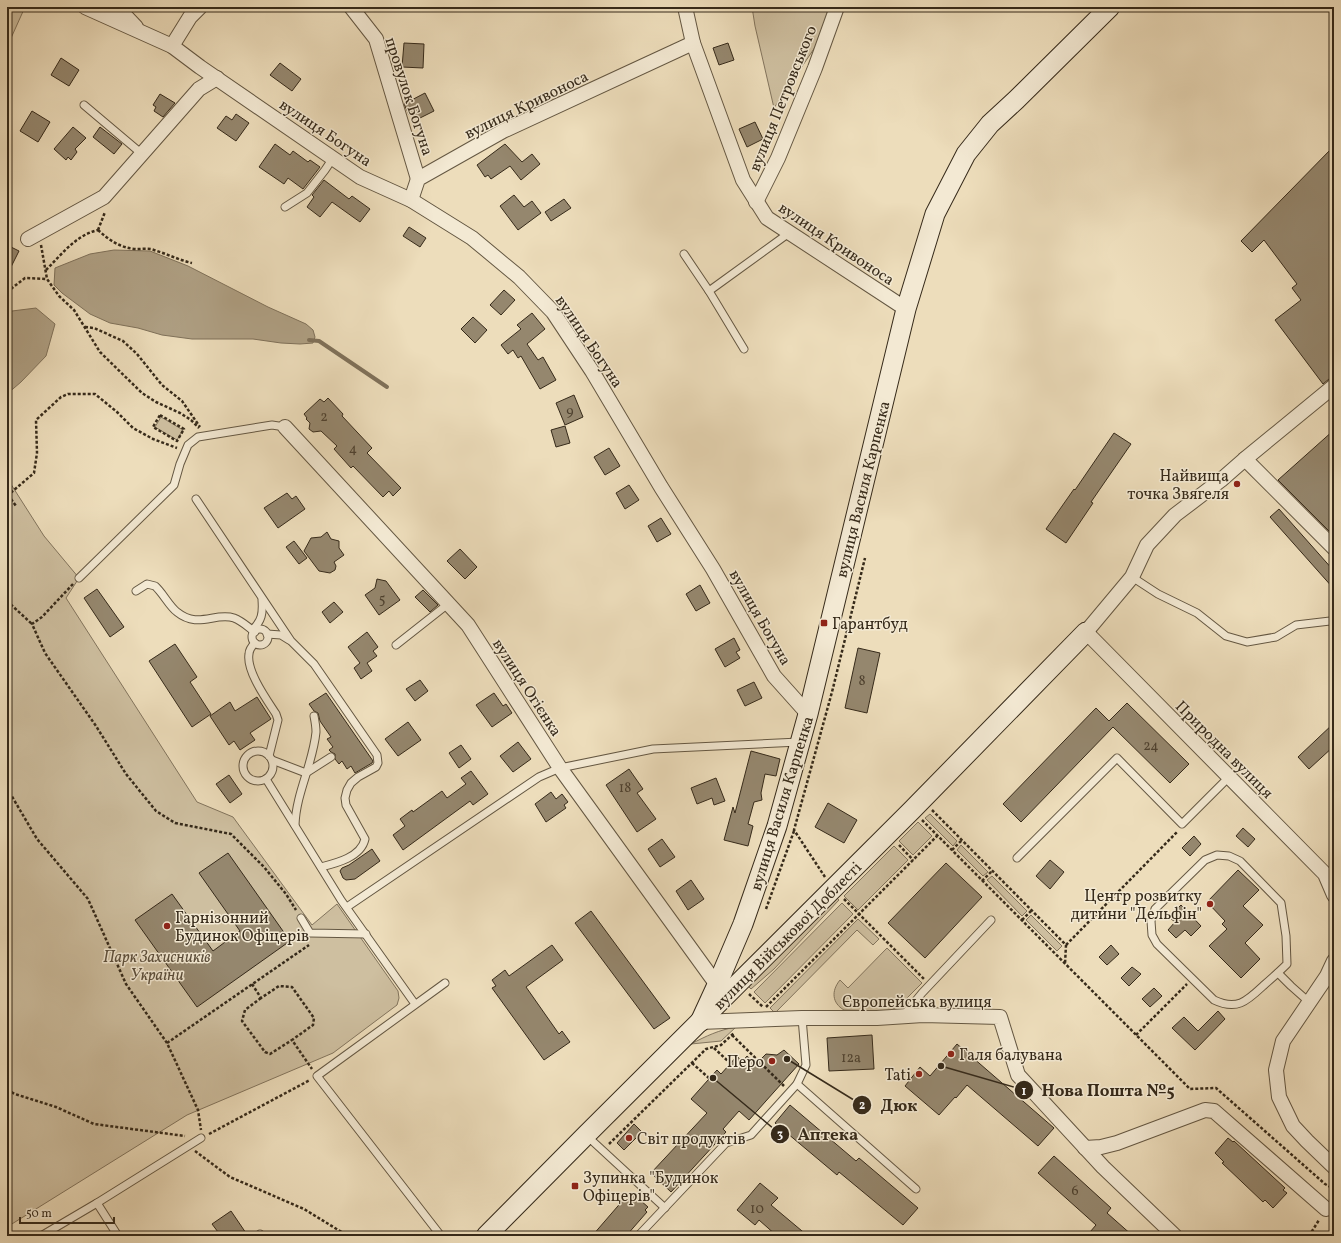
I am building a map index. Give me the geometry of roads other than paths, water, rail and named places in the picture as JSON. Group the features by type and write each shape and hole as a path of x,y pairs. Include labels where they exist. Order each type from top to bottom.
{"street":[{"name":"вулиця Богуна","path":"85,7 172,46 200,67 360,177 411,200 472,238 519,277 553,312 592,371 661,487 713,569 774,676 808,714"},
{"path":"117,7 140,32"},
{"path":"172,46 190,17 200,7"},
{"name":"провулок Богуна","path":"351,7 376,40 418,179"},
{"name":"вулиця Кривоноса","path":"685,7 693,42 742,180 767,218 906,309"},
{"name":"вулиця Петровського","path":"756,202 778,158 815,68 837,7"},
{"name":"вулиця Василя Карпенка","path":"700,1022 742,924 761,875 777,826 808,714 906,309 935,214 966,154 990,124 1110,7"},
{"name":"вулиця Кривоноса","path":"418,179 504,131 693,42"},
{"path":"28,239 104,196 198,90 217,78"},
{"path":"411,200 418,179"},
{"path":"1086,632 1132,577 1147,545 1175,515 1221,480 1334,386"},
{"name":"вулиця Огієнка","path":"285,428 468,625 560,768 717,985"},
{"path":"1245,459 1334,548"},
{"name":"Природна вулиця","path":"1086,632 1325,874 1334,895"},
{"name":"вулиця Військової Доблесті","path":"486,1236 586,1134 834,888 920,808 1086,632"},
{"path":"1334,961 1327,976 1283,1041 1276,1070 1279,1097 1293,1126 1307,1142 1334,1167"},
{"name":"Європейська вулиця","path":"700,1022 802,1018 877,1018 923,1015 1000,1017 1018,1075 1103,1167 1175,1236"},
{"path":"1085,1148 1101,1147 1117,1143 1205,1110 1214,1111 1326,1209"}],"lane":[{"path":"84,105 142,154"},
{"path":"285,207 307,193 333,158"},
{"path":"708,291 789,233"},
{"path":"684,254 744,349"},
{"path":"79,578 174,485 188,445 198,437 272,424 285,428"},
{"path":"196,499 291,641 314,664 377,755 378,763 376,767 358,777 347,790 346,804 365,839 364,847 343,860 321,867"},
{"path":"1132,577 1158,594 1197,613 1226,636 1247,642 1276,637 1296,625 1330,621"},
{"path":"136,591 147,584 155,586 177,612 187,617 199,621 223,617 234,618 247,625 253,631"},
{"path":"262,598 262,617 253,631 252,637 258,645 267,641 267,634"},
{"path":"396,645 448,604"},
{"path":"253,631 262,630 267,634 280,636 291,641"},
{"path":"255,643 249,652 250,664 255,680 276,714 278,720 270,758 273,765 272,771 266,779 261,781 251,780 247,777 243,767 249,753 260,751 270,758 306,773"},
{"path":"295,825 295,813 310,760 316,731 314,716"},
{"path":"347,907 539,776 560,768 653,749 801,742"},
{"path":"306,773 331,757"},
{"path":"1017,858 1116,758 1182,824 1229,777"},
{"path":"266,779 341,900 415,1004"},
{"path":"1217,855 1229,856 1240,861 1281,902 1286,936 1287,964 1278,973 1248,1000 1229,1005 1222,1004 1214,1000 1157,944 1152,935 1151,921 1155,910 1205,860 1217,855"},
{"path":"301,918 310,933 366,934"},
{"path":"902,1017 991,920"},
{"path":"1278,973 1290,986 1309,1002"},
{"path":"441,1236 317,1076 445,983"},
{"path":"638,1236 726,1143 751,1135 791,1092 797,1084 806,1065 802,1018"},
{"path":"797,1084 916,1189"},
{"path":"586,1134 665,1208"},
{"path":"41,1236 97,1204 202,1138"},
{"path":"97,1204 118,1236"}],"waterway":[{"path":"309,340 319,341 387,387"}],"place":[{"name":"Найвища точка Звягеля","path":"1237,484"},
{"name":"Гарантбуд","path":"824,623"},
{"name":"Центр розвитку дитини \"Дельфін\"","path":"1210,904"},
{"name":"Гарнізонний Будинок Офіцерів","path":"167,926"},
{"name":"Галя балувана","path":"951,1054"},
{"name":"Дюк","path":"787,1059"},
{"name":"Перо","path":"772,1061"},
{"name":"Нова Пошта №5","path":"941,1066"},
{"name":"Tati","path":"919,1074"},
{"name":"Аптека","path":"713,1078"},
{"name":"Світ продуктів","path":"629,1138"},
{"name":"Зупинка \"Будинок Офіцерів\"","path":"575,1186"}],"park label":[{"name":"Парк Захисників України","path":"157,965"}]}
